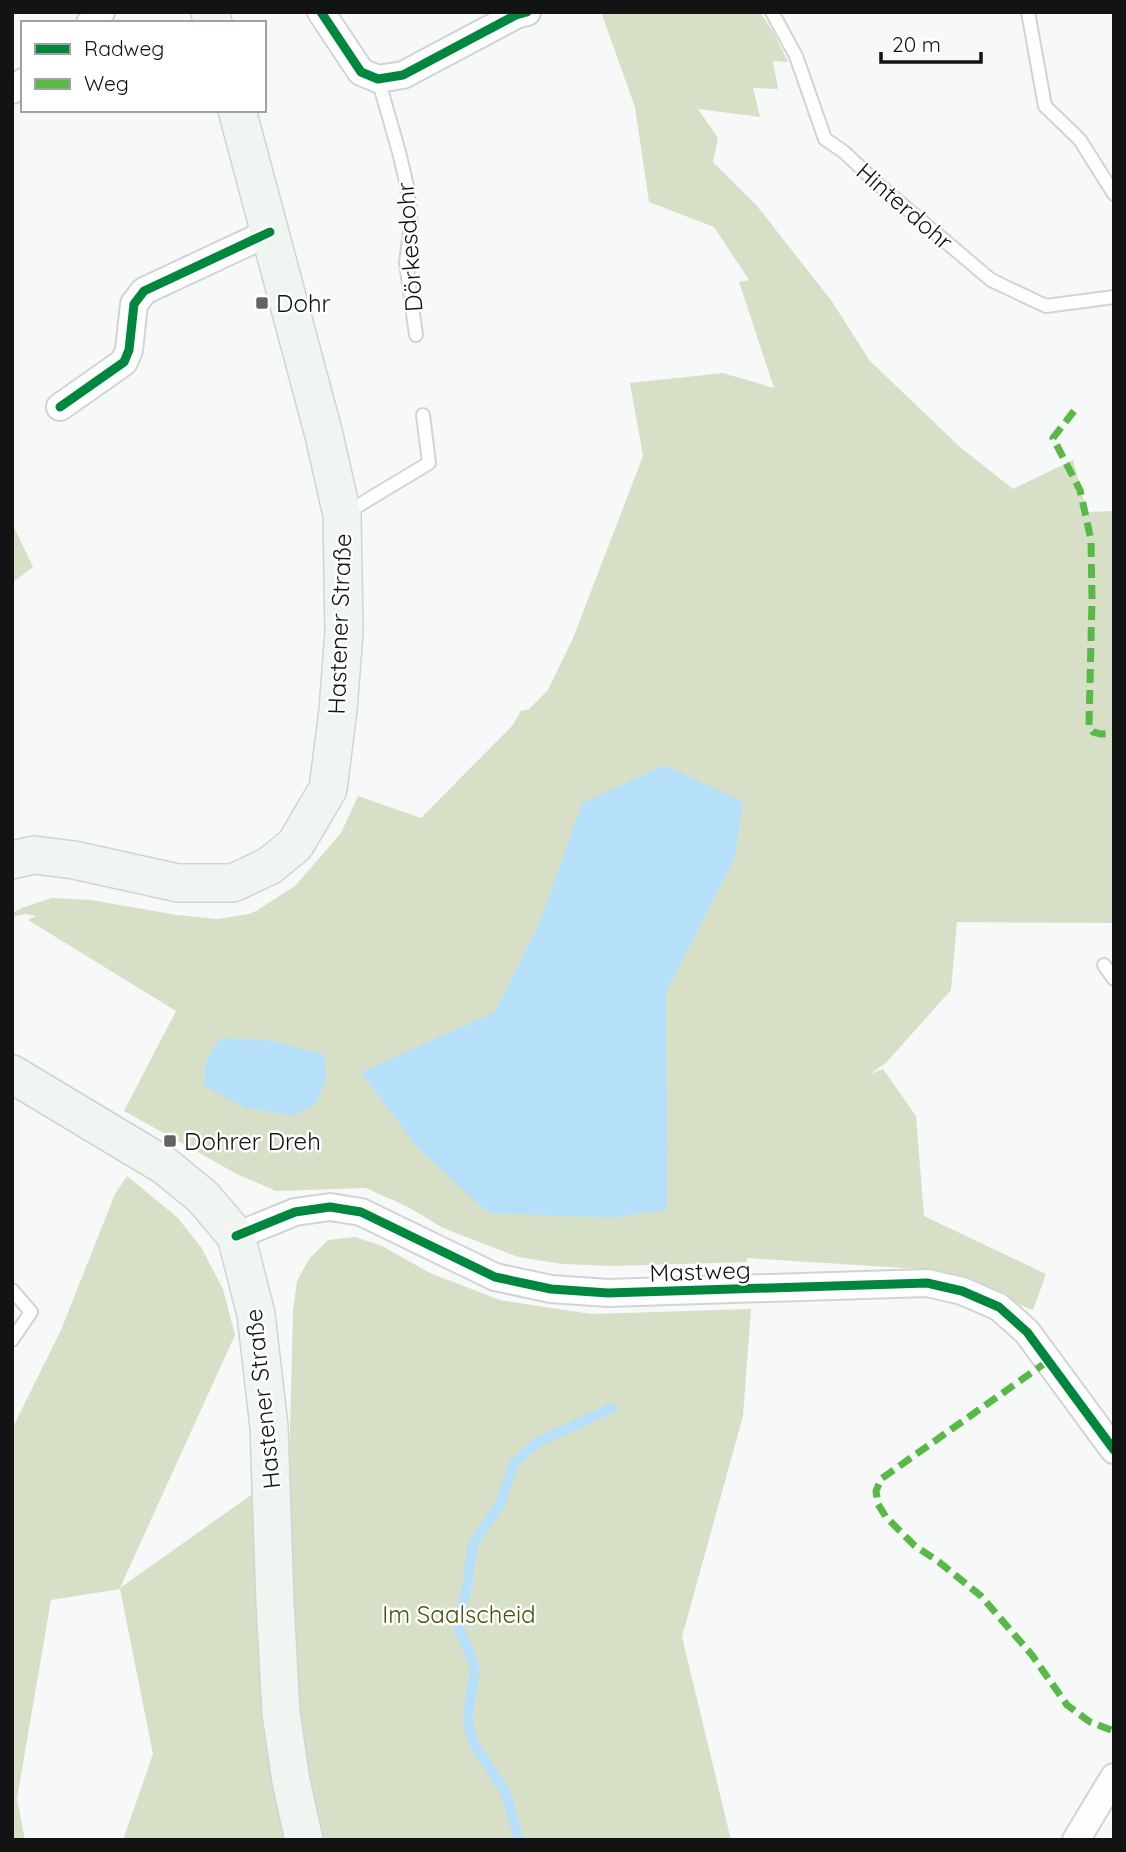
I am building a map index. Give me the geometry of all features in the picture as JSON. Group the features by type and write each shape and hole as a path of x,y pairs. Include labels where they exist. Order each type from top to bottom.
{"main road":[{"name":"Hastener Straße","path":"12,860 34,855 74,860 178,883 233,883 269,866 295,845 328,789 344,632 342,515 324,435 238,112"},
{"name":"Hastener Straße","path":"12,1074 165,1166 204,1197 236,1236 256,1314 269,1427 281,1713 291,1781 304,1840"}],"street":[{"path":"321,12 361,72 378,79 402,75 527,12"},
{"path":"60,407 124,362 129,350 134,304 144,291 270,232"},
{"name":"Mastweg","path":"236,1236 295,1212 331,1207 361,1212 495,1277 551,1289 608,1293 927,1283 962,1292 999,1307 1027,1332 1114,1450"},
{"path":"1076,1840 1114,1777"}],"lane":[{"name":"Hinterdohr","path":"772,12 796,57 825,139 844,152 991,280 1046,306 1114,297"},
{"path":"1028,12 1045,106 1080,140 1114,194"},
{"name":"Dörkesdohr","path":"378,79 407,186 411,224 406,263 416,335"},
{"path":"342,515 429,463 423,415"},
{"path":"1104,965 1114,979"},
{"path":"12,1290 30,1312 12,1340"}],"green space":[{"path":"601,12 760,12 788,62 773,61 778,89 753,88 760,117 698,109 718,138 713,162 757,206 831,300 870,361 960,447 1013,489 1073,460 1087,512 1114,511 1114,923 957,922 951,990 886,1063 870,1074 883,1069 916,1116 924,1216 1046,1274 1033,1310 920,1269 747,1258 747,1262 614,1266 562,1264 518,1257 443,1228 410,1208 366,1188 276,1191 237,1174 124,1111 176,1011 28,920 36,916 25,914 12,917 12,913 24,907 52,898 91,900 177,915 218,919 249,914 295,886 341,833 358,796 421,818 512,726 521,711 529,709 548,690 573,638 643,456 630,383 723,373 774,388 739,282 749,280 714,227 649,202 635,107"},
{"path":"12,523 33,567 12,583"},
{"name":"Im Saalscheid","path":"127,1176 177,1217 201,1247 223,1289 235,1335 120,1588 289,1468 293,1311 297,1281 309,1259 328,1240 355,1237 380,1245 430,1273 500,1300 591,1314 751,1309 743,1416 682,1637 731,1840 123,1840 153,1754 120,1589 51,1600 17,1799 25,1840 12,1840 12,1429 61,1330 115,1194"}],"water":[{"path":"665,765 743,802 735,858 666,992 667,1210 610,1218 488,1213 416,1146 361,1072 495,1012 541,919 582,803"},
{"path":"220,1038 267,1040 324,1054 326,1078 317,1103 294,1116 243,1107 204,1086 205,1063"}],"waterway":[{"path":"519,1840 505,1791 475,1746 470,1732 468,1716 475,1667 457,1624 466,1592 473,1544 500,1504 514,1463 538,1442 612,1408"}],"marked path":[{"path":"1074,411 1053,438 1080,490 1091,540 1089,725 1093,732 1114,733"},
{"path":"1048,1361 881,1479 876,1491 878,1504 886,1517 914,1545 981,1596 1032,1655 1067,1705 1090,1722 1114,1731"}],"cycle path":[{"path":"321,12 361,72 378,79 403,75 516,15 527,12"},
{"path":"60,407 124,362 129,350 134,304 144,291 270,232"},
{"path":"236,1236 295,1212 330,1207 361,1212 495,1277 551,1289 608,1293 927,1283 962,1291 999,1307 1027,1332 1114,1450"}],"place":[{"name":"Dohr","path":"262,303"},
{"name":"Dohrer Dreh","path":"170,1141"}]}
